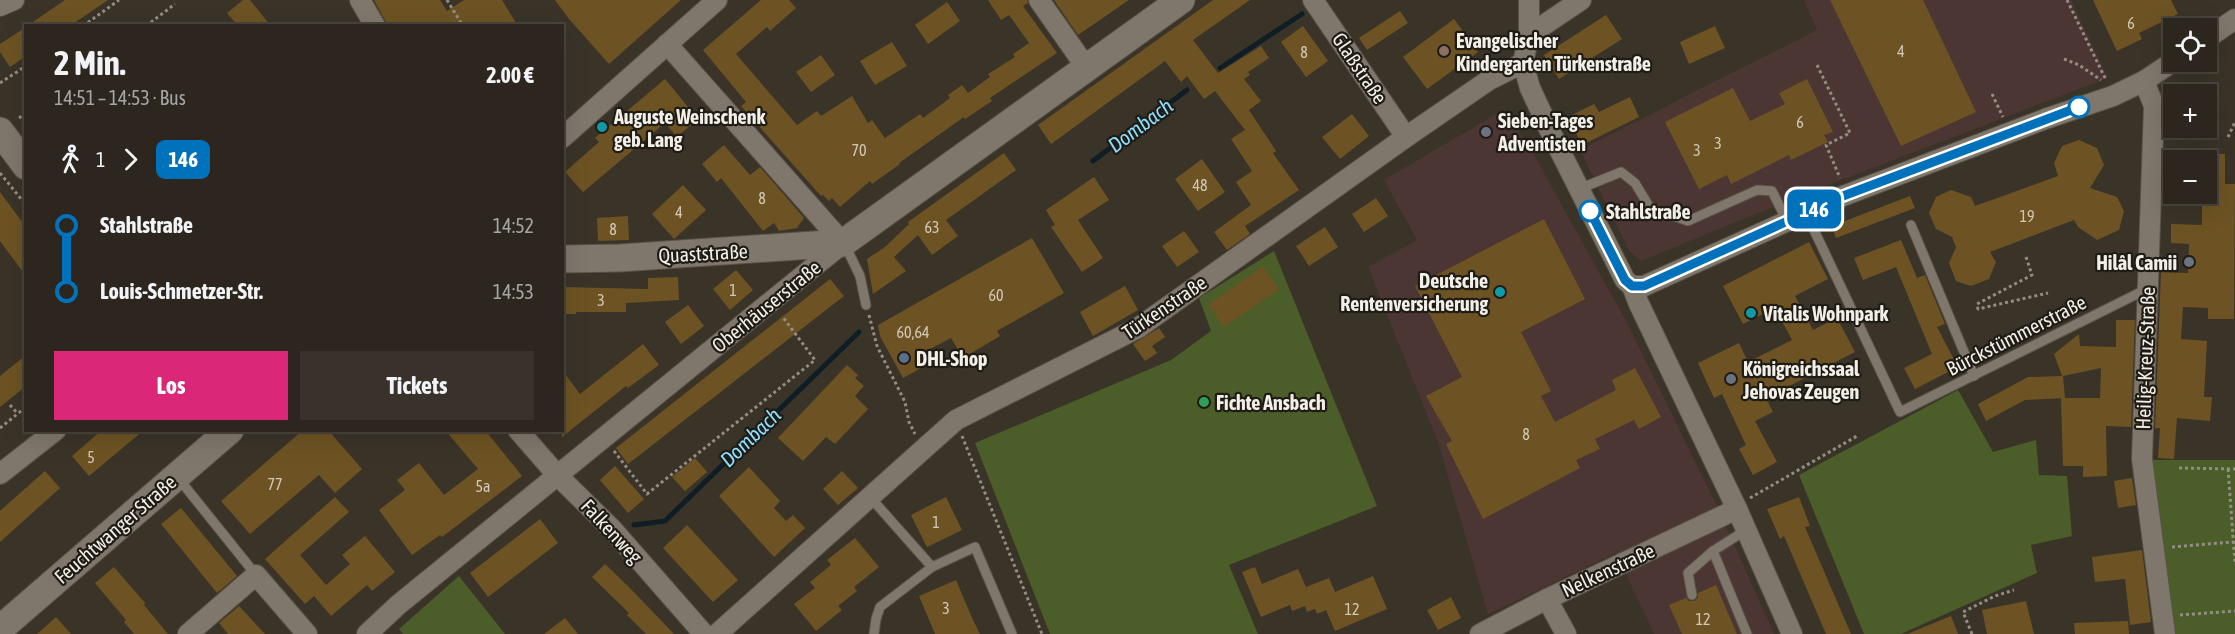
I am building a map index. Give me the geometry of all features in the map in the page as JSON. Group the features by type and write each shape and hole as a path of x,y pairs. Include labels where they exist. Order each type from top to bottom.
{"street":[{"path":"0,6 14,0"},
{"path":"360,0 374,24"},
{"path":"564,136 717,0"},
{"path":"1039,0 1086,67"},
{"name":"Oberhäuserstraße","path":"368,634 398,605 843,243 1180,0"},
{"name":"Glaßstraße","path":"1313,0 1406,137"},
{"path":"1529,0 1529,35 1523,63 1530,88 1625,280 1632,286 1737,509 1789,633"},
{"path":"1529,35 1581,0"},
{"path":"2217,31 2235,19"},
{"path":"667,44 843,243"},
{"name":"Türkenstraße","path":"717,634 956,420 1138,328 1406,137 1489,80 1523,63"},
{"path":"1632,286 1644,286 1843,196 2113,96 2163,69"},
{"name":"Heilig-Kreuz-Straße","path":"2144,81 2154,106 2142,459 2164,625"},
{"path":"9,124 24,161"},
{"name":"Quaststraße","path":"564,259 632,257 843,243"},
{"path":"0,474 53,432"},
{"name":"Feuchtwanger Straße","path":"0,629 228,432"},
{"name":"Falkenweg","path":"520,432 558,476 621,540 704,634"},
{"name":"Nelkenstraße","path":"1480,634 1547,599 1737,509"},
{"path":"188,634 256,575 307,634"},
{"path":"1547,599 1566,634"}],"lane":[{"path":"1579,189 1621,172 1635,183 1650,208 1688,221 1757,190 1772,191 1787,221"},
{"name":"Bürckstümmerstraße","path":"1806,213 1900,412 2147,289"},
{"path":"1911,225 1974,376"},
{"path":"843,243 860,276 866,305"},
{"path":"177,476 256,575"},
{"path":"870,497 932,567"},
{"path":"1692,595 1688,573 1713,551 1746,530"},
{"path":"874,634 880,607 932,567 975,547 1012,634"},
{"path":"1713,551 1747,634"}],"path":[{"path":"86,24 119,0"},
{"path":"447,0 462,24"},
{"path":"2064,59 2079,65 2108,84 2067,0"},
{"path":"149,24 175,4"},
{"path":"1817,65 1850,133 1826,145 1843,185"},
{"path":"0,83 24,67"},
{"path":"1992,94 2009,133"},
{"path":"9,124 24,114"},
{"path":"2228,137 2235,122"},
{"path":"0,173 24,203"},
{"path":"2026,257 2032,275 1977,304 1978,309 2048,293"},
{"path":"603,437 647,494 815,360 773,302"},
{"path":"866,305 877,346 905,402 913,430"},
{"path":"10,405 17,413"},
{"path":"0,428 24,408"},
{"path":"956,420 1042,634"},
{"path":"1737,509 1753,495 1857,436"},
{"path":"2179,468 2235,469"},
{"path":"2228,469 2235,564"},
{"path":"2170,547 2233,542"},
{"path":"1972,634 1963,612 1995,596 2014,590"},
{"path":"2164,625 2235,611"}],"shaded area":[{"path":"1804,0 2071,0 2108,78 1805,194 1641,261 1629,251 1580,150 1817,30"},
{"path":"1496,114 1511,119 1533,153 1627,323 1717,506 1774,634 1654,634 1616,553 1488,614 1438,442 1368,267 1417,240 1384,180"}],"green space":[{"name":"Fichte Ansbach","path":"1274,251 1377,506 1229,565 1258,634 1050,634 975,443 1171,360 1211,331 1199,298"},
{"path":"1958,390 1993,452 2036,440 2039,475 2067,476 2072,536 2031,545 2037,573 1901,634 1864,634 1799,475"},
{"path":"2152,460 2235,460 2235,634 2172,634"},
{"path":"459,576 505,634 403,634 399,629"}],"building":[{"path":"65,0 108,0 73,24 30,24"},
{"path":"243,0 250,0 269,24 236,24 227,13"},
{"path":"374,0 440,0 447,11 464,0 502,0 517,24 387,24"},
{"path":"555,0 681,0 609,64"},
{"path":"761,0 789,0 796,8 770,31 767,27 736,54 797,125 817,111 821,116 852,96 868,123 872,120 885,138 920,114 923,118 950,98 948,95 962,85 968,93 990,77 988,74 1015,57 1013,54 1029,43 1009,15 1001,20 988,0 1027,0 1028,3 1023,6 1057,53 990,98 992,101 965,119 964,117 872,184 870,181 840,207 832,198 829,201 823,195 821,196 741,106 746,102 703,50"},
{"path":"1054,0 1129,0 1078,35"},
{"path":"1213,0 1250,0 1193,40 1218,73 1261,46 1269,58 1248,72 1250,75 1244,79 1261,101 1249,110 1276,151 1273,153 1299,190 1245,226 1250,234 1227,250 1214,232 1251,205 1236,182 1252,171 1231,139 1245,130 1215,91 1204,99 1187,76 1181,82 1165,61 1051,144 1038,125"},
{"path":"1830,0 1923,0 1976,112 1901,146"},
{"path":"2093,0 2171,0 2178,14 2163,18 2163,21 2139,33 2142,39 2117,51"},
{"path":"947,2 960,21 928,44 915,25"},
{"path":"1400,11 1408,23 1367,50 1359,38"},
{"path":"1606,15 1622,39 1559,79 1544,55"},
{"path":"1454,19 1478,52 1427,89 1403,57"},
{"path":"1303,26 1328,61 1306,77 1281,42"},
{"path":"1715,26 1725,48 1689,64 1680,42"},
{"path":"24,28 24,57 10,67 0,52 0,44"},
{"path":"892,42 907,66 875,85 860,61"},
{"path":"821,55 835,75 811,92 796,72"},
{"path":"665,79 698,119 677,137 665,123 583,192 565,172 599,142 595,138"},
{"path":"1807,79 1833,132 1824,135 1828,142 1791,160 1789,155 1731,184 1727,175 1699,189 1665,122 1733,88 1750,121 1785,104 1779,93"},
{"path":"1630,97 1639,117 1582,145 1568,117 1594,104 1599,112"},
{"path":"1352,114 1369,136 1340,159 1322,137"},
{"path":"2079,140 2097,148 2104,165 2090,188 2117,197 2124,211 2119,230 2097,240 2078,227 2074,220 1990,252 1996,262 1989,279 1971,286 1956,281 1949,263 1956,247 1952,237 1936,229 1929,213 1936,197 1951,190 1971,197 1975,206 2058,176 2054,163 2062,146"},
{"path":"724,145 750,175 760,167 804,218 797,228 779,231 774,223 763,231 721,178 717,182 702,164"},
{"path":"1004,153 1016,170 946,220 958,236 932,255 918,235 894,257 906,271 873,294 867,259 885,247 909,224 908,222"},
{"path":"2217,154 2225,154 2225,184 2235,184 2234,319 2208,319 2208,308 2183,307 2181,339 2207,341 2204,397 2212,397 2210,421 2177,418 2174,459 2158,458 2160,428 2155,428 2161,272 2188,273 2189,244 2171,243 2171,224 2202,225 2202,204 2217,204"},
{"path":"1202,159 1225,192 1198,211 1175,179"},
{"path":"1094,177 1109,200 1078,220 1103,258 1082,272 1051,227 1055,225 1046,210"},
{"path":"683,185 706,210 674,239 652,214"},
{"path":"0,192 24,224 24,273 0,241"},
{"path":"1910,196 1915,208 1836,238 1832,226"},
{"path":"1376,198 1388,216 1364,232 1352,214"},
{"path":"628,216 629,240 598,241 597,218"},
{"path":"1544,219 1585,299 1521,332 1551,391 1541,396 1555,422 1616,390 1612,380 1635,368 1661,417 1639,429 1634,420 1595,439 1600,449 1576,460 1580,468 1483,519 1446,444 1452,441 1426,396 1462,377 1415,286"},
{"path":"1325,227 1338,247 1309,266 1296,246"},
{"path":"1184,231 1199,252 1177,267 1162,246"},
{"path":"1032,238 1064,293 997,331 1000,336 963,358 951,338 930,349 936,360 903,378 880,336 878,325"},
{"path":"1901,240 1917,278 1925,275 1945,324 1937,327 1958,367 1915,389 1904,368 1932,354 1896,267 1863,280 1854,258"},
{"name":"Vitalis Wohnpark","path":"1809,242 1828,279 1795,296 1813,330 1837,318 1855,352 1766,398 1773,412 1755,421 1777,462 1753,475 1739,449 1746,445 1722,394 1714,398 1698,363 1739,343 1748,362 1792,340 1775,308 1743,324 1723,286"},
{"path":"1263,266 1279,289 1224,327 1208,305"},
{"path":"736,270 753,290 730,310 713,289"},
{"path":"678,277 679,300 626,303 626,312 564,314 564,287 648,289 648,278"},
{"path":"830,279 844,296 628,464 616,448"},
{"path":"1125,286 1138,310 1093,336 1080,312"},
{"path":"688,305 704,326 681,344 665,322"},
{"path":"2116,320 2135,320 2131,427 2106,426 2107,476 2083,477 2083,466 2063,466 2061,398 2025,400 1986,421 1978,404 2028,377 2062,376 2054,354 2079,334 2080,346 2116,347","holes":["2101,368 2100,398 2065,398 2063,376"]},
{"path":"1159,328 1165,337 1152,346 1157,353 1145,361 1133,344"},
{"path":"643,344 659,365 628,388 626,386 562,437 562,432 564,432 564,373 580,394"},
{"path":"24,357 24,388 0,407 0,376"},
{"path":"847,365 858,375 855,378 864,386 855,396 868,409 835,444 826,437 803,461 778,438"},
{"path":"100,432 142,432 89,476 72,456"},
{"path":"301,432 330,432 362,469 335,493 319,475 250,534 221,501"},
{"path":"447,432 487,432 522,476 442,537 440,535 412,555 379,510 405,490 397,480 419,463 444,495 478,469"},
{"path":"695,458 707,472 685,491 672,477"},
{"path":"615,466 644,499 628,513 600,480"},
{"path":"749,467 780,501 774,508 786,521 793,515 805,528 774,557 719,496"},
{"path":"45,471 60,488 0,542 0,511"},
{"path":"842,471 858,488 838,505 823,489"},
{"path":"2132,478 2136,505 2118,508 2114,481"},
{"path":"335,497 349,512 300,555 326,585 350,564 342,555 365,536 395,572 372,591 367,585 331,616 314,596 305,604 265,559"},
{"path":"946,497 962,530 927,547 911,515"},
{"path":"1799,497 1810,526 1805,527 1851,634 1826,634 1784,536 1780,539 1767,509"},
{"path":"181,508 237,576 217,593 161,524"},
{"path":"540,519 558,543 488,597 470,573"},
{"path":"687,525 738,580 713,602 663,548"},
{"path":"855,538 879,567 854,587 857,591 838,606 842,610 816,631 794,604 815,588 810,582 831,565 827,560"},
{"path":"2142,550 2151,622 2130,625 2125,579 2095,582 2092,557"},
{"path":"605,564 674,634 646,634 627,615 629,613 592,577"},
{"path":"114,567 168,634 134,634 124,622 126,620 95,583"},
{"path":"1255,567 1262,584 1298,569 1306,587 1329,578 1335,592 1373,576 1387,609 1335,631 1326,610 1317,614 1315,609 1307,612 1305,606 1292,611 1290,605 1261,617 1242,572"},
{"path":"956,580 980,634 935,634 919,596"},
{"path":"1716,585 1737,634 1682,634 1669,605 1686,598 1694,601 1698,598 1698,593"},
{"path":"1451,597 1461,618 1438,630 1427,610"},
{"path":"2026,601 2034,634 1987,634 1982,610"},
{"path":"239,606 265,634 228,634 219,623"},
{"path":"1951,616 1958,634 1907,634"},
{"path":"56,617 71,634 37,634"},
{"path":"565,618 578,634 544,634"},
{"path":"2128,621 2129,634 2075,634 2074,623"}],"waterway":[{"name":"Dombach","path":"1220,68 1302,14"},
{"name":"Dombach","path":"1093,161 1187,90"},
{"name":"Dombach","path":"634,525 665,521 859,332"}],"bus line":[{"name":"146","path":"1590,211 1625,280 1632,286 1644,286 1843,196 2079,107"}],"place":[{"name":"Evangelischer Kindergarten Türkenstraße","path":"1444,51"},
{"name":"Auguste Weinschenk geb. Lang","path":"602,127"},
{"name":"Sieben-Tages Adventisten","path":"1486,132"},
{"name":"Stahlstraße","path":"1590,211"},
{"name":"Hilâl Camii","path":"2189,262"},
{"name":"Deutsche Rentenversicherung","path":"1500,292"},
{"name":"Vitalis Wohnpark","path":"1751,313"},
{"name":"DHL-Shop","path":"904,358"},
{"name":"Königreichssaal Jehovas Zeugen","path":"1731,379"},
{"name":"Fichte Ansbach","path":"1204,402"}]}
